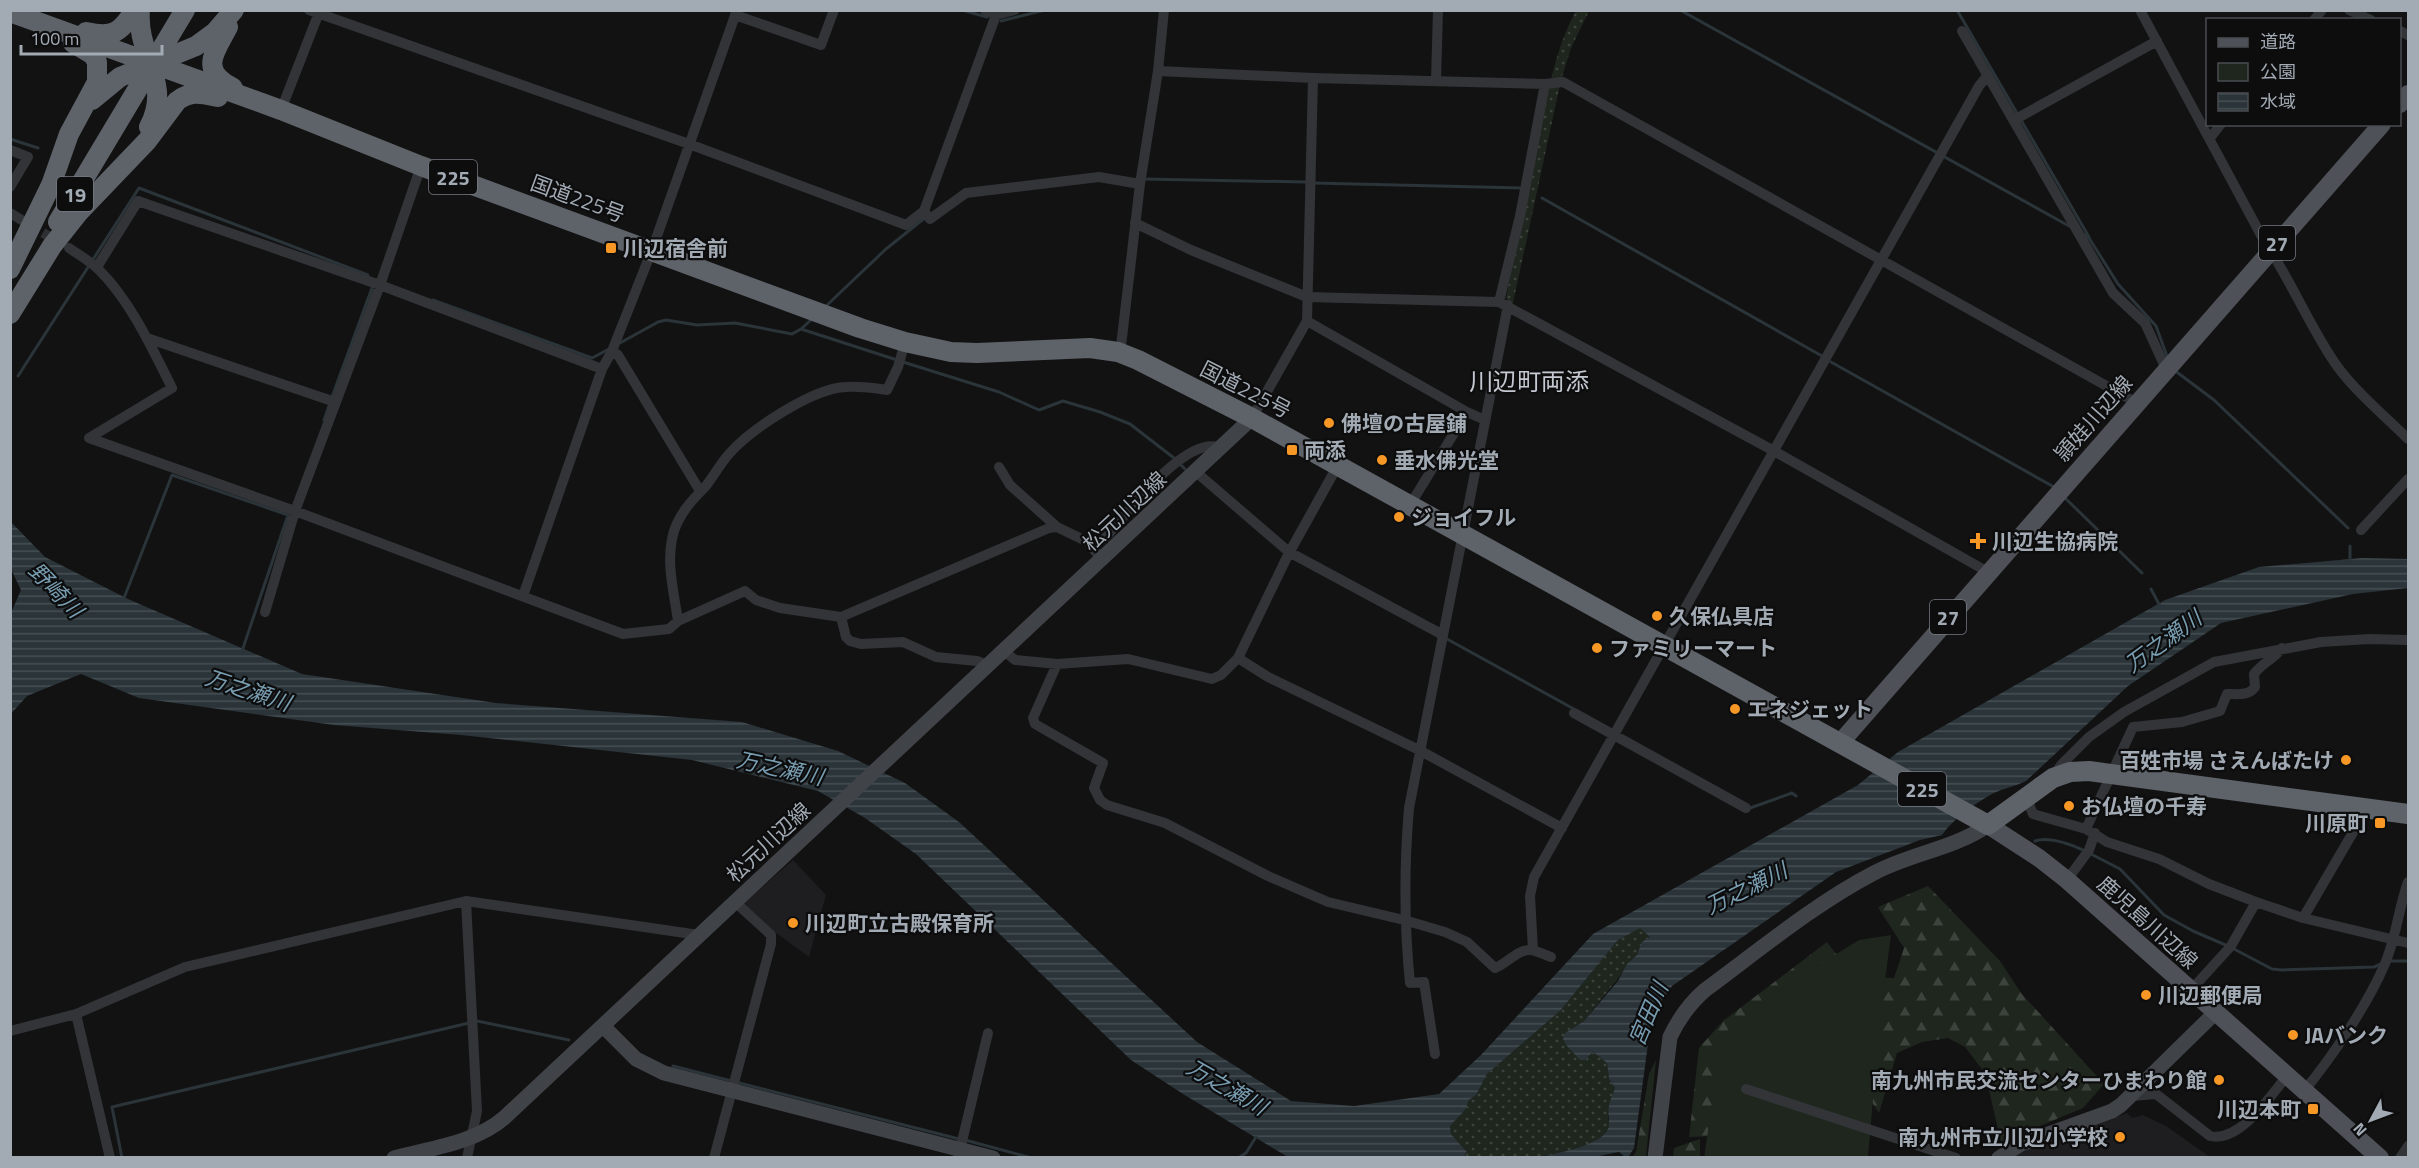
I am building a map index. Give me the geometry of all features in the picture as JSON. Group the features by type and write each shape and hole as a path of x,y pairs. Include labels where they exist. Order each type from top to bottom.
{"highway":[{"path":"18,15 104,36 113,34 124,26 135,10"},
{"path":"140,10 140,36 149,62"},
{"path":"149,62 176,10"},
{"path":"149,62 186,10"},
{"path":"149,62 174,56 196,46 215,33 235,10"},
{"path":"235,10 214,51 211,62 216,74 223,82 273,107"},
{"name":"国道225号","path":"18,15 273,107 421,166 860,328 902,354 1090,348 1118,352 1138,360 1338,465 1988,825"},
{"name":"19","path":"10,269 51,185 69,134 85,108 99,72 93,55 18,15"},
{"name":"19","path":"85,108 109,84 149,62"},
{"name":"19","path":"10,280 149,62"},
{"name":"19","path":"128,159 147,131 158,104 158,92 149,62"},
{"name":"19","path":"10,302 136,83"},
{"name":"19","path":"10,314 52,246 79,212 184,96 194,93 273,107"},
{"path":"1988,825 2052,778 2070,772 2089,771 2409,814"}],"main road":[{"name":"頴娃川辺線","path":"1840,742 2380,126"},
{"name":"鹿児島川辺線","path":"1988,825 2039,858 2067,880 2380,1158"}],"street":[{"path":"523,596 602,369 652,250 736,13 821,45 834,10"},
{"path":"985,10 996,15 1015,10"},
{"path":"1118,352 1158,71 1164,10"},
{"path":"1436,80 1438,10"},
{"path":"2140,10 2330,356 2350,381 2409,439"},
{"path":"2349,10 2367,18"},
{"path":"273,107 316,12 689,144 906,225 926,214 996,15"},
{"path":"1962,31 2017,118 2113,293 2145,323 2170,366"},
{"path":"2017,118 2157,41"},
{"path":"1158,71 1313,78 1545,84 1563,82 2137,403"},
{"path":"1533,950 1530,896 1534,877 1663,645 1979,87 1988,75"},
{"path":"1252,418 1307,321 1313,78"},
{"path":"1435,1054 1424,982 1410,983 1404,920 1404,864 1409,808 1485,420 1503,304 1545,84"},
{"path":"2210,138 2219,126"},
{"path":"10,150 28,157 10,187"},
{"path":"265,612 332,401 380,285 421,166"},
{"path":"926,214 930,219 966,193 1098,177 1141,180"},
{"path":"97,267 138,201 380,285 602,369"},
{"path":"10,213 30,225"},
{"path":"1135,223 1191,250 1307,297 1503,304 1774,451 1988,572"},
{"path":"69,248 97,267 108,279 147,338 172,388 89,438 296,512 623,634 669,629 678,621 745,591 756,600 780,608 841,617 1049,528 1057,527"},
{"path":"1307,321 1485,420"},
{"path":"147,338 332,401"},
{"path":"613,347 700,490"},
{"path":"678,621 669,556 680,518 700,490 737,446 776,417 808,398 838,388 887,390 902,354"},
{"path":"1410,505 1467,412"},
{"name":"松元川辺線","path":"394,1158 486,1131 504,1118 1252,418"},
{"path":"1092,544 1106,538 1173,464 1203,447 1214,445 1221,448"},
{"path":"1004,651 1014,660 1057,663 1128,659 1212,679 1221,675 1238,658 1288,553 1338,465"},
{"path":"999,467 1010,484 1057,527 1092,544 1102,559"},
{"path":"1196,472 1288,553 1443,634"},
{"path":"2361,530 2409,479"},
{"path":"841,617 846,637 855,643 903,642 936,657 977,661 988,665"},
{"path":"2052,778 2061,765 2090,737 2124,712 2214,662 2321,642 2368,639 2409,640"},
{"path":"2067,880 2087,853 2091,831 2111,774 2133,727 2182,722 2220,711 2227,694 2253,691 2254,674 2258,668 2276,657 2282,648"},
{"path":"1238,658 1268,677 1419,750 1562,828"},
{"path":"1057,663 1033,718 1035,724 1103,763 1094,788 1100,800 1165,823 1306,894 1338,905 1445,932 1467,942 1495,968 1502,966 1516,954 1533,950 1551,957"},
{"path":"1574,713 1616,733 1746,808"},
{"path":"2026,797 2033,814 2091,831 2107,842 2159,859 2209,884 2256,902 2303,918 2409,943"},
{"path":"2303,918 2362,817 2365,808"},
{"path":"1655,1158 1670,1038 1689,1004 1848,887 1913,855 1971,837 1988,825"},
{"path":"2304,1091 2329,1059 2385,963 2394,940 2409,882"},
{"path":"10,1031 76,1014 185,968 466,901 699,934"},
{"path":"466,901 477,1112 467,1158"},
{"path":"714,1158 771,944 771,935 735,902"},
{"path":"2191,990 2229,947 2256,902"},
{"path":"1999,1158 2021,1144 2112,1111 2132,1096 2216,1012"},
{"path":"76,1014 110,1158"},
{"path":"603,1026 627,1051 645,1065 664,1073 732,1084 961,1147 993,1158"},
{"path":"961,1147 988,1033"},
{"path":"2132,1096 2156,1094 2210,1136 2218,1138 2240,1130 2287,1076"},
{"path":"1746,1089 1956,1158"},
{"path":"2400,1158 2409,1146"}],"shaded area":[{"path":"793,860 826,895 809,957 776,933 743,904"},
{"name":"南九州市立川辺小学校","path":"2127,1113 2132,1118 2143,1115 2166,1126 2210,1157 2013,1158 2028,1148"}],"green space":[{"path":"1576,11 1589,11 1571,48 1561,80 1513,303 1506,298 1540,130 1558,53"},
{"path":"1928,886 2000,961 2021,993 2104,1084 2083,1108 2001,1142 1985,1073 1965,1047 1948,1038 1922,1042 1897,1053 1879,1113 1849,1069 1713,1136 1689,1137 1699,1048 1723,1021 1827,942 1853,976 1894,978 1904,948 1878,907"},
{"path":"1640,927 1651,937 1584,1021 1565,1033 1585,1060 1593,1052 1607,1063 1609,1079 1615,1088 1608,1117 1610,1126 1599,1138 1584,1147 1564,1153 1543,1156 1464,1158 1467,1152 1451,1134 1450,1126 1465,1110 1469,1100 1476,1095 1487,1074 1560,1011 1618,940"},
{"path":"1891,935 1880,1019 1868,1157 1704,1158 1722,1035 1794,980 1859,940"},
{"path":"1656,1060 1646,1156 1632,1157 1636,1152 1649,1074"},
{"path":"1700,1139 1700,1157 1673,1157 1674,1148"}],"water":[{"path":"11,522 45,557 128,599 302,674 496,703 742,722 838,751 905,783 959,822 1197,1042 1291,1101 1354,1106 1439,1094 1481,1055 1593,934 1858,785 1898,752 2165,600 2259,567 2362,558 2408,559 2408,588 2353,594 2221,623 2128,686 2026,781 1998,791 1970,808 1942,835 1920,840 1836,872 1672,986 1652,1014 1634,1148 1629,1156 1624,1156 1619,1152 1594,1157 1539,1157 1587,1145 1608,1129 1609,1106 1615,1088 1609,1079 1607,1063 1593,1052 1585,1060 1580,1060 1563,1039 1565,1033 1584,1021 1618,981 1627,964 1637,955 1642,942 1650,937 1640,928 1618,940 1560,1011 1487,1074 1476,1095 1469,1100 1465,1110 1450,1126 1451,1134 1467,1152 1464,1157 1288,1157 1131,1060 916,854 865,818 818,791 692,760 461,735 334,725 139,698 81,674 27,696 11,714 11,613 21,590 11,569"}],"waterway":[{"path":"962,10 987,17"},
{"path":"1001,21 1045,10"},
{"path":"1680,10 2069,226"},
{"path":"1957,10 2089,237"},
{"path":"10,139 38,148"},
{"path":"1142,179 1306,182"},
{"path":"1313,183 1522,188"},
{"path":"18,376 139,188 368,275"},
{"path":"1542,198 1822,356"},
{"path":"825,307 886,249 926,217"},
{"path":"2085,235 2118,284 2156,326 2168,359"},
{"path":"332,397 372,288"},
{"path":"433,300 592,358 609,349"},
{"path":"620,343 666,320 697,325 735,323 792,334 813,318"},
{"path":"801,329 897,360"},
{"path":"903,362 999,392 1039,410 1063,401 1100,412 1130,424 1174,458"},
{"path":"1831,362 2054,487"},
{"path":"2174,370 2214,400 2348,528"},
{"path":"324,420 330,403"},
{"path":"1180,464 1185,469"},
{"path":"124,598 172,475 288,515"},
{"path":"2063,496 2142,573"},
{"path":"242,651 287,518"},
{"path":"2350,546 2350,562"},
{"path":"2151,589 2160,606"},
{"path":"1447,639 1574,709"},
{"path":"1750,808 1792,793 1796,796"},
{"path":"2035,841 2054,840 2085,851"},
{"path":"2091,854 2120,869 2164,915 2228,946"},
{"path":"2234,949 2272,969 2374,967 2381,964"},
{"path":"2389,961 2408,961"},
{"path":"477,1021 569,1040"},
{"path":"122,1158 112,1107 469,1023"},
{"path":"673,1066 959,1139"},
{"path":"1238,1158 1246,1153 1256,1137"},
{"path":"965,1140 1032,1158"}],"tunnel":[{"path":"30,225 58,242"}],"place":[{"name":"川辺宿舎前","path":"611,248"},
{"name":"佛壇の古屋鋪","path":"1329,423"},
{"name":"両添","path":"1292,450"},
{"name":"垂水佛光堂","path":"1382,460"},
{"name":"ジョイフル","path":"1399,517"},
{"name":"川辺生協病院","path":"1978,541"},
{"name":"久保仏具店","path":"1657,616"},
{"name":"ファミリーマート","path":"1597,648"},
{"name":"エネジェット","path":"1735,709"},
{"name":"百姓市場 さえんばたけ","path":"2346,760"},
{"name":"お仏壇の千寿","path":"2069,806"},
{"name":"川原町","path":"2380,823"},
{"name":"川辺町立古殿保育所","path":"793,923"},
{"name":"川辺郵便局","path":"2146,995"},
{"name":"JAバンク","path":"2293,1035"},
{"name":"南九州市民交流センターひまわり館","path":"2219,1080"},
{"name":"川辺本町","path":"2313,1109"},
{"name":"南九州市立川辺小学校","path":"2120,1137"}],"district":[{"name":"川辺町両添","path":"1529,381"}],"water label":[{"name":"野崎川","path":"56,590"},
{"name":"万之瀬川","path":"2163,641"},
{"name":"万之瀬川","path":"248,690"},
{"name":"万之瀬川","path":"780,768"},
{"name":"万之瀬川","path":"1746,888"},
{"name":"宮田川","path":"1648,1014"},
{"name":"万之瀬川","path":"1227,1087"}]}
